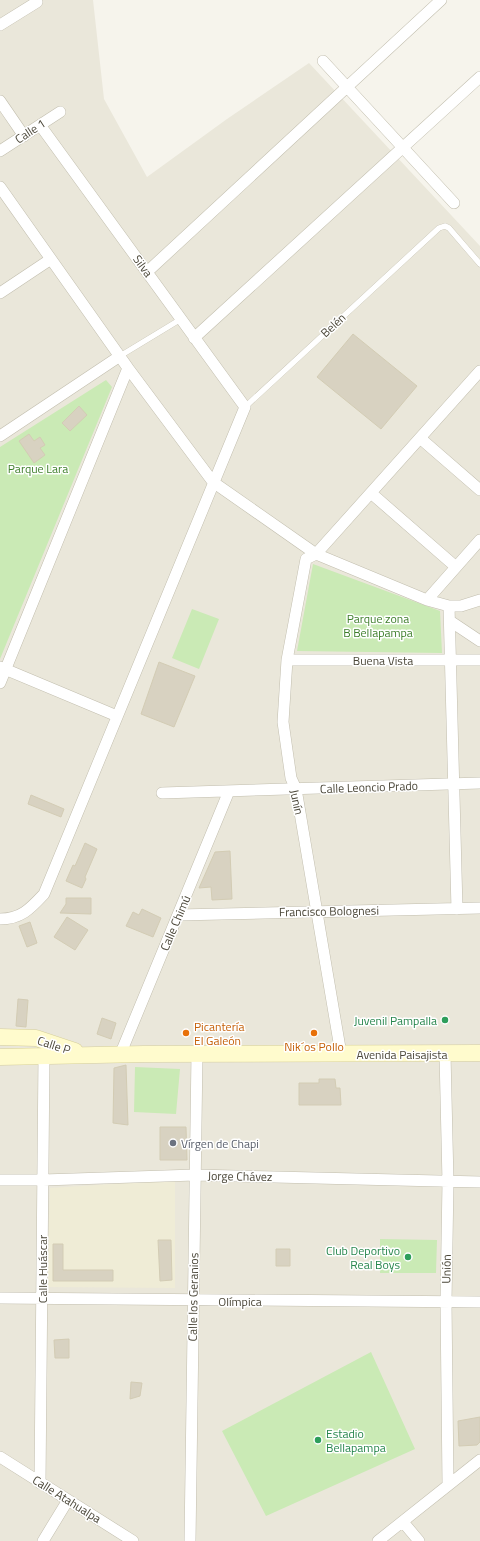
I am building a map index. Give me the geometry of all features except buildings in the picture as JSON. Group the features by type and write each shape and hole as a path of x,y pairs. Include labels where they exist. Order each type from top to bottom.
{"main road":[{"name":"Calle P","path":"0,1037 36,1038 84,1054"},
{"name":"Avenida Paisajista","path":"0,1057 84,1054 480,1054"}],"street":[{"path":"147,272 346,86 441,0"},
{"path":"0,25 37,2"},
{"path":"323,61 454,203"},
{"path":"194,338 480,77"},
{"path":"0,101 24,136"},
{"name":"Calle 1","path":"0,151 60,112"},
{"name":"Silva","path":"40,125 245,407"},
{"path":"0,187 128,368 213,482 316,554 427,600 449,606 461,606 480,600"},
{"path":"0,293 51,258"},
{"path":"0,436 120,356"},
{"path":"0,683 3,668 128,368"},
{"path":"316,554 480,371"},
{"path":"471,381 480,388"},
{"name":"Belén","path":"0,919 12,919 30,909 44,894 245,407"},
{"path":"420,438 480,490"},
{"path":"371,493 456,567"},
{"path":"427,600 480,540"},
{"name":"Junín","path":"316,554 306,559 287,660 283,722 291,778 296,789 341,1054"},
{"path":"449,606 457,909"},
{"path":"450,621 480,641"},
{"name":"Buena Vista","path":"287,660 480,660"},
{"path":"3,668 117,716"},
{"name":"Calle Leoncio Prado","path":"162,793 480,783"},
{"name":"Calle Chimú","path":"120,1054 229,791"},
{"name":"Francisco Bolognesi","path":"178,915 480,908"},
{"name":"Calle los Geranios","path":"190,1541 197,1054"},
{"name":"Unión","path":"445,1054 448,1182 446,1302 448,1484"},
{"name":"Calle Huáscar","path":"40,1483 44,1056"},
{"name":"Jorge Chávez","path":"0,1180 195,1175 480,1182"},
{"name":"Olímpica","path":"0,1298 193,1301 480,1302"},
{"name":"Calle Atahualpa","path":"0,1457 133,1541"},
{"path":"378,1541 480,1460"},
{"path":"43,1541 68,1500"},
{"path":"403,1522 419,1541"}],"lane":[{"name":"Belén","path":"245,407 439,228 444,226 449,228 480,264"},
{"path":"120,356 181,319"}],"shaded area":[{"path":"0,0 93,0 104,99 147,177 227,119 309,63 480,246 480,1541 0,1541"},
{"path":"175,1180 175,1288 47,1287 50,1188"}],"green space":[{"name":"Parque Lara","path":"106,380 112,387 0,659 0,447"},
{"name":"Parque zona B Bellapampa","path":"313,564 440,611 442,653 297,651"},
{"path":"192,609 219,619 199,669 172,658"},
{"path":"135,1067 180,1069 176,1114 134,1112"},
{"name":"Club Deportivo Real Boys","path":"380,1239 437,1240 436,1273 380,1273"},
{"name":"Estadio Bellapampa","path":"371,1352 415,1449 266,1516 222,1431"}],"place":[{"name":"Juvenil Pampalla","path":"445,1020"},
{"name":"Picantería El Galeón","path":"186,1033"},
{"name":"Nik´os Pollo","path":"314,1033"},
{"name":"Vírgen de Chapi","path":"173,1143"},
{"name":"Club Deportivo Real Boys","path":"408,1257"},
{"name":"Estadio Bellapampa","path":"318,1440"}]}
